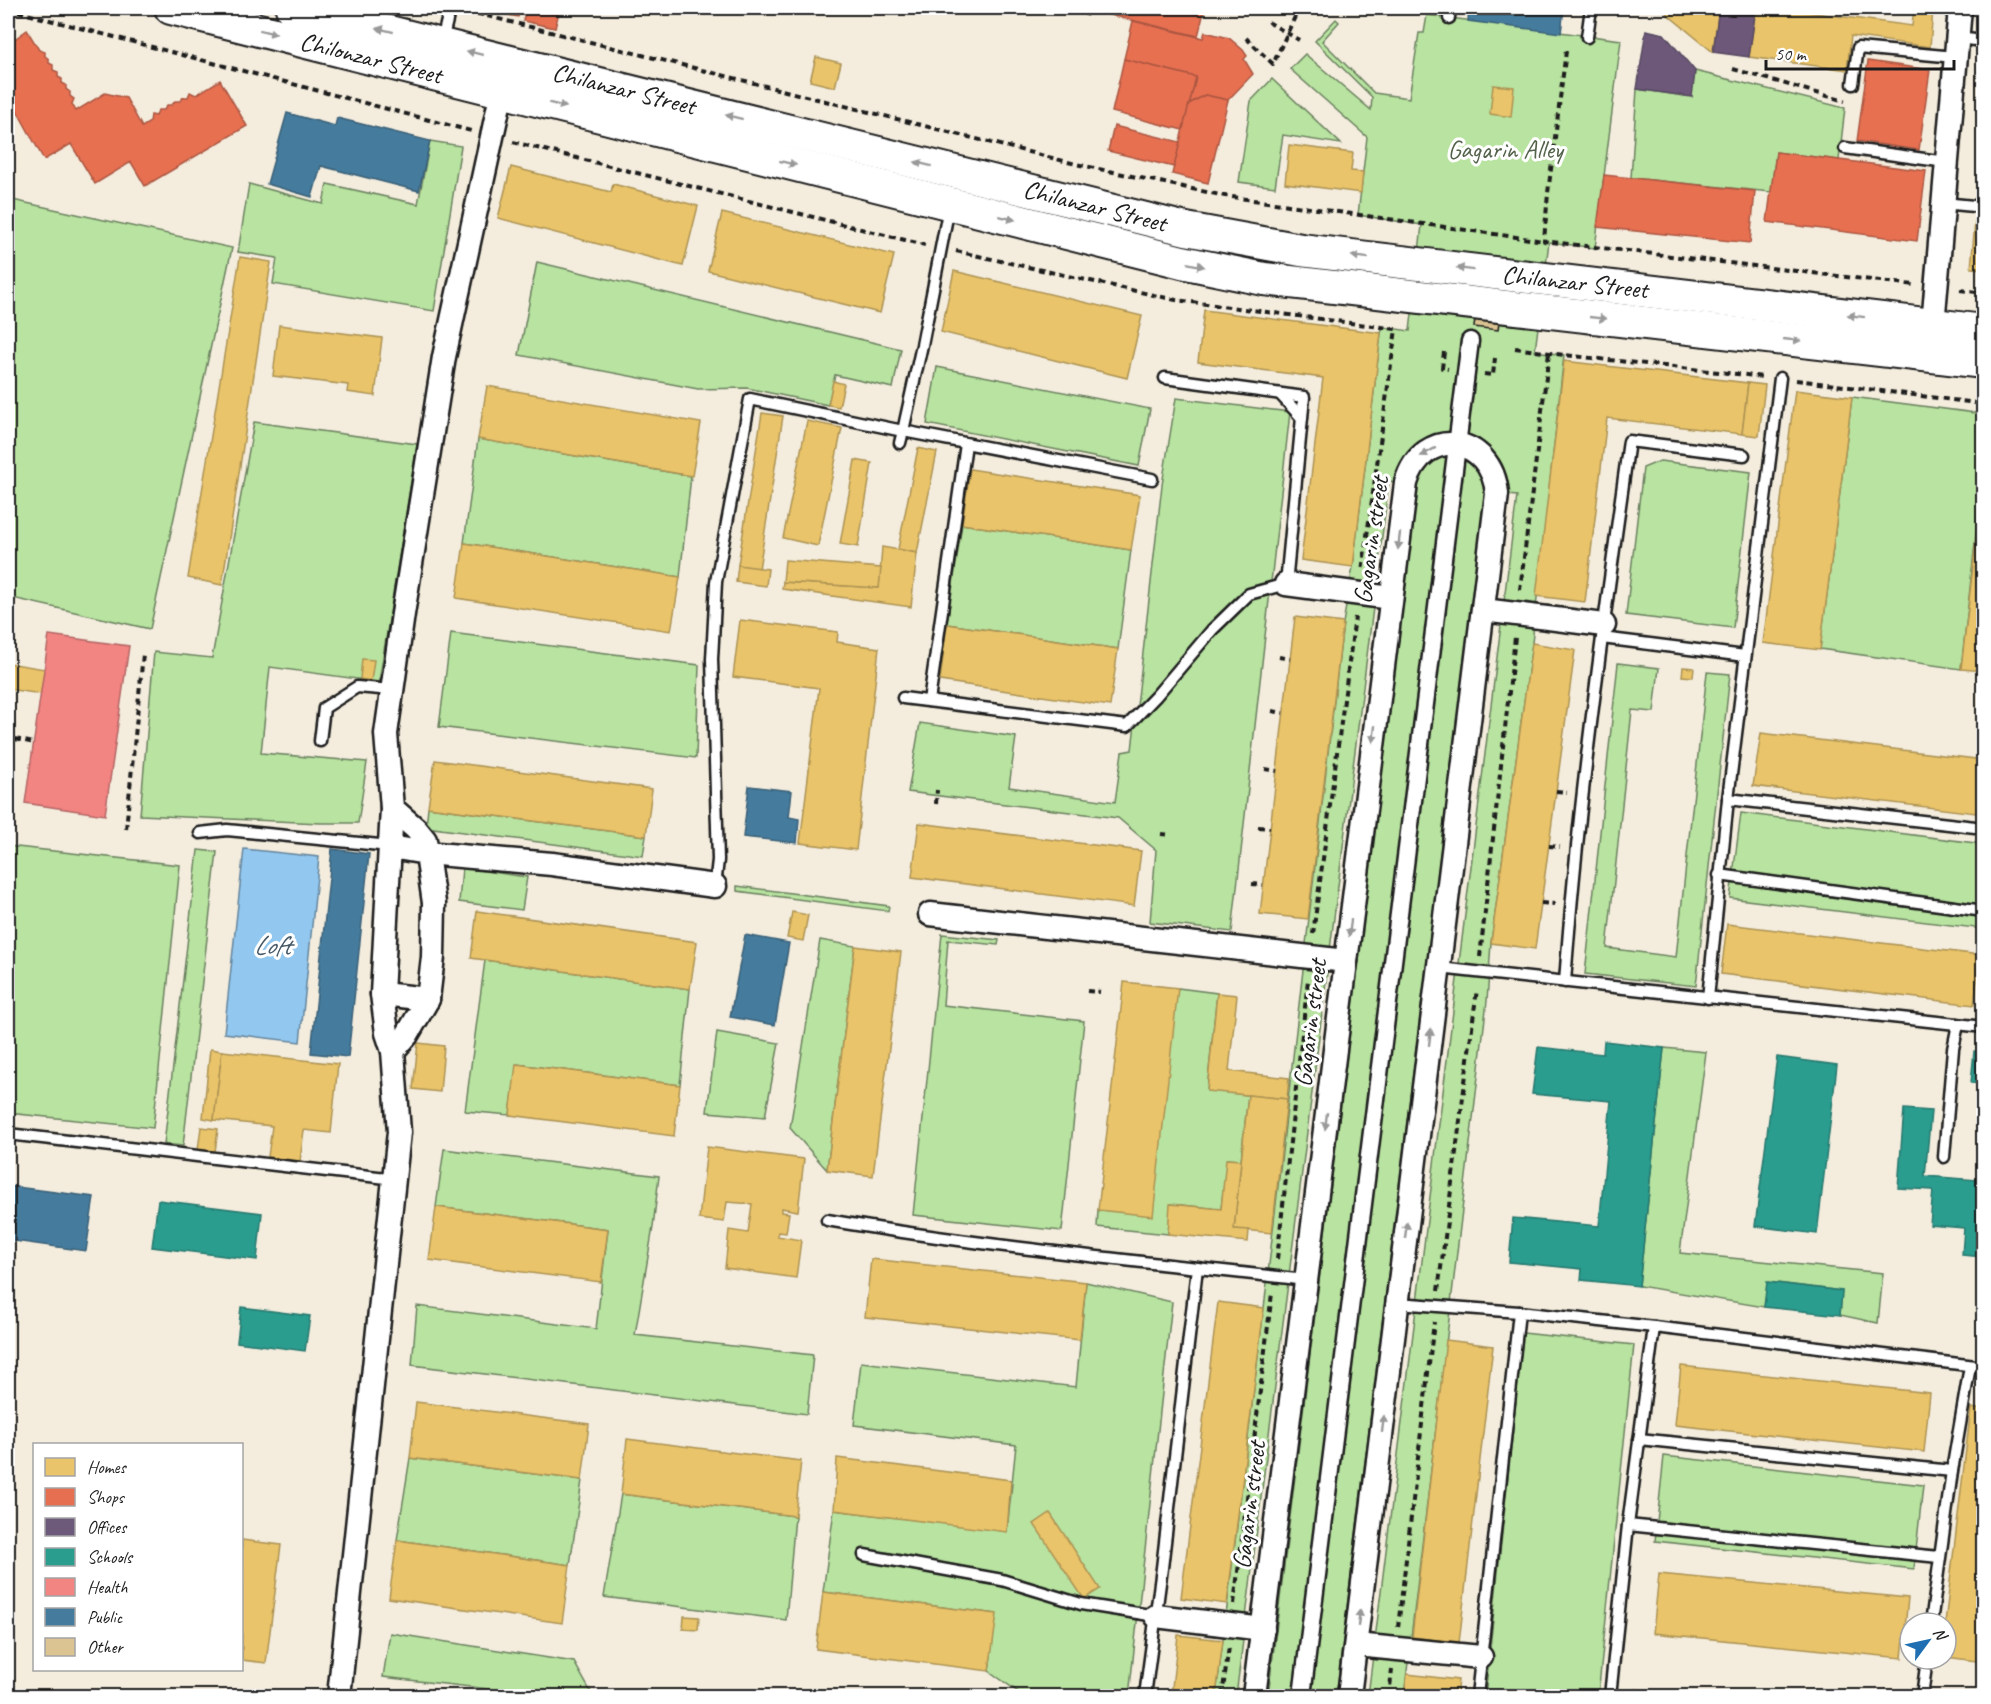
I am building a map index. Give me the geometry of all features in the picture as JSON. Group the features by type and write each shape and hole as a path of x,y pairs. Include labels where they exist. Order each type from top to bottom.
{"main road":[{"name":"Chilonzar Street","path":"171,8 505,76"},
{"name":"Chilanzar Street","path":"304,9 441,44 505,76 953,188 1272,246 1939,338 1983,362"}],"street":[{"path":"1939,338 1937,288 1942,203 1960,8"},
{"path":"339,1696 399,1132 393,1051 387,1033 382,994 392,808 386,734 444,357 505,76"},
{"path":"1302,1696 1470,341"},
{"path":"1349,1696 1497,494 1491,468 1481,455 1474,450 1457,445"},
{"name":"Gagarin street","path":"1254,1696 1408,473 1424,452 1439,446 1457,445"},
{"path":"1286,584 1391,598"},
{"path":"1483,610 1517,614 1603,631"},
{"path":"392,808 425,840 434,903 433,957 428,999 407,1035 393,1051"},
{"path":"391,846 426,853 552,864 715,886"},
{"path":"930,914 1346,961"},
{"path":"382,994 428,999"},
{"path":"1156,1616 1263,1629"},
{"path":"1356,1645 1481,1657"}],"lane":[{"path":"441,44 450,8"},
{"path":"1587,37 1591,8"},
{"path":"1853,84 1858,48 1956,47 1983,41"},
{"path":"1845,148 1946,162"},
{"path":"901,437 953,188"},
{"path":"1942,203 1983,207"},
{"path":"903,698 1127,726 1156,696 1212,630 1249,594 1286,584 1304,397 1165,378"},
{"path":"1708,998 1719,875 1780,378"},
{"path":"715,886 718,860 712,659 716,582 750,399 901,437 966,444 1152,479"},
{"path":"1565,982 1570,906 1603,631 1629,441 1744,455"},
{"path":"929,701 966,444"},
{"path":"1603,631 1745,656"},
{"path":"320,741 324,708 357,687 392,690"},
{"path":"1728,799 1983,828"},
{"path":"200,833 227,830 391,846"},
{"path":"1719,875 1983,911"},
{"path":"1439,968 1983,1027"},
{"path":"1944,1157 1953,1049 1958,1024"},
{"path":"8,1134 395,1179"},
{"path":"827,1220 896,1232 1306,1280"},
{"path":"1145,1696 1197,1268"},
{"path":"1398,1303 1518,1312 1983,1367"},
{"path":"1477,1696 1518,1312"},
{"path":"1610,1696 1628,1525 1654,1327"},
{"path":"1932,1611 1952,1470 1970,1366"},
{"path":"1639,1439 1952,1470"},
{"path":"1628,1525 1939,1557"},
{"path":"864,1555 1002,1580 1081,1605 1156,1616"},
{"path":"1922,1696 1925,1671"}],"path":[{"path":"1086,16 1088,8"},
{"path":"1246,38 1273,64 1299,8"},
{"path":"8,9 492,137 941,248 1176,300 1396,329 1311,957 1275,1276 1222,1696"},
{"path":"462,10 1099,169 1225,196 1544,241 1983,293"},
{"path":"1268,22 1299,40"},
{"path":"1544,241 1566,51"},
{"path":"1733,69 1851,103"},
{"path":"1515,348 1983,404"},
{"path":"1389,1696 1479,972 1517,614 1549,353"},
{"path":"126,829 143,654"},
{"path":"1279,657 1290,659"},
{"path":"1272,711 1283,713"},
{"path":"15,740 34,743"},
{"path":"1265,769 1277,771"},
{"path":"936,804 937,790"},
{"path":"1258,827 1270,828"},
{"path":"1161,834 1171,835"},
{"path":"1252,884 1263,885"},
{"path":"1087,991 1100,992"}],"green space":[{"name":"Gagarin Alley","path":"1427,15 1621,40 1595,248 1549,242 1535,351 1564,355 1532,643 1491,943 1487,1001 1404,1696 1368,1696 1517,496 1485,493 1336,1696 1268,1696 1417,485 1389,481 1236,1696 1216,1696 1264,1308 1343,623 1353,567 1381,333 1383,327 1410,331 1422,225 1358,215 1367,137 1290,69 1305,54 1371,110 1372,97 1315,41 1336,19 1339,22 1322,41 1374,93 1409,98 1419,33 1424,33"},
{"path":"1695,71 1845,108 1839,160 1776,152 1771,192 1631,178 1637,89 1691,97"},
{"path":"1272,79 1341,144 1283,135 1275,187 1239,182 1251,101"},
{"path":"430,141 461,146 434,311 273,284 277,258 238,252 249,184 323,204 327,184 418,204"},
{"path":"8,199 232,248 150,629 8,597"},
{"path":"537,262 901,349 893,388 835,375 828,405 747,388 698,389 519,355"},
{"path":"937,367 1150,409 1139,466 927,424"},
{"path":"1852,397 1983,414 1983,471 1961,669 1820,649"},
{"path":"1176,398 1290,412 1232,932 1150,922 1156,850 1118,818 908,792 920,723 1016,737 1009,787 1115,802 1122,752 1132,750 1162,485"},
{"path":"254,422 417,444 379,682 270,667 261,753 367,762 358,823 140,815 154,652 212,658"},
{"path":"478,439 691,476 680,577 464,543"},
{"path":"1660,461 1751,472 1733,628 1626,615 1643,468"},
{"path":"962,524 1131,550 1118,649 947,624"},
{"path":"451,633 699,665 696,758 439,727"},
{"path":"1618,663 1659,668 1654,712 1632,710 1607,948 1676,957 1707,672 1730,674 1696,986 1585,974"},
{"path":"428,807 646,836 643,856 426,827"},
{"path":"1741,813 1983,844 1983,929 1730,898"},
{"path":"8,846 180,865 153,1128 8,1113"},
{"path":"198,850 217,852 183,1146 164,1144"},
{"path":"462,868 527,877 522,910 459,902"},
{"path":"737,886 889,906 888,911 737,891"},
{"path":"942,934 999,940 998,945 948,940 943,1005 1084,1021 1062,1231 913,1215"},
{"path":"820,940 855,946 827,1170 790,1128"},
{"path":"485,960 690,989 680,1085 517,1064 510,1115 465,1111"},
{"path":"1178,988 1217,993 1207,1090 1248,1095 1241,1160 1227,1159 1221,1209 1171,1204 1168,1234 1097,1227 1098,1210"},
{"path":"717,1032 779,1043 765,1117 707,1112"},
{"path":"1664,1048 1706,1052 1680,1253 1883,1273 1878,1323 1840,1315 1842,1291 1768,1282 1764,1307 1639,1286"},
{"path":"444,1149 659,1176 635,1335 813,1355 807,1414 412,1365 417,1306 596,1329 608,1229 436,1207"},
{"path":"1086,1282 1172,1302 1129,1696 1018,1696 1018,1692 989,1671 996,1614 823,1592 834,1510 1007,1531 1016,1445 854,1425 861,1362 1076,1387"},
{"path":"1523,1333 1634,1345 1598,1696 1485,1696"},
{"path":"1664,1456 1923,1485 1914,1569 1655,1541"},
{"path":"410,1458 582,1480 570,1565 397,1540"},
{"path":"621,1494 795,1516 786,1620 604,1597"},
{"path":"390,1633 574,1662 593,1696 551,1696 383,1677"}],"water":[{"name":"Loft","path":"244,849 319,857 300,1042 224,1033"}],"building: Homes":[{"path":"1665,8 1719,8 1713,52 1667,14"},
{"path":"1756,8 1777,8 1912,26 1914,8 1933,9 1930,47 1851,36 1847,70 1749,57"},
{"path":"816,57 841,63 835,87 810,81"},
{"path":"1493,85 1514,87 1511,117 1490,114"},
{"path":"1289,145 1353,153 1351,171 1363,172 1361,193 1285,183"},
{"path":"511,167 611,192 613,184 698,206 683,266 498,218"},
{"path":"722,213 894,255 880,313 708,271"},
{"path":"1975,222 1984,223 1984,269 1971,268"},
{"path":"240,257 271,262 222,585 188,578"},
{"path":"954,271 1142,316 1127,378 941,332"},
{"path":"1204,310 1381,333 1353,567 1301,560 1323,378 1198,362"},
{"path":"279,325 382,338 375,396 347,392 348,385 273,376"},
{"path":"1564,361 1748,383 1742,434 1607,418 1585,602 1536,596"},
{"path":"833,381 844,384 839,407 828,405"},
{"path":"1748,383 1765,385 1759,436 1742,434"},
{"path":"487,386 701,423 692,476 478,439"},
{"path":"1795,390 1852,397 1820,650 1763,643"},
{"path":"762,413 783,416 759,569 738,565"},
{"path":"807,421 842,428 818,546 783,538"},
{"path":"918,448 937,452 917,553 898,549"},
{"path":"855,460 872,463 858,547 840,544"},
{"path":"970,469 1140,495 1131,550 962,524"},
{"path":"1984,471 1984,671 1961,669"},
{"path":"464,543 680,577 671,631 456,598"},
{"path":"882,547 917,553 911,607 782,589 783,582 879,588"},
{"path":"785,560 881,568 879,588 783,582"},
{"path":"738,565 768,569 766,586 736,582"},
{"path":"1295,617 1343,623 1308,919 1260,914"},
{"path":"740,620 838,632 837,642 879,648 856,850 800,843 819,688 733,677"},
{"path":"947,624 1118,649 1110,706 940,681"},
{"path":"1532,643 1575,650 1535,949 1491,943"},
{"path":"362,659 374,660 371,681 360,679"},
{"path":"8,663 45,669 41,694 8,689"},
{"path":"1683,667 1694,668 1693,677 1682,676"},
{"path":"1761,733 1984,760 1984,814 1753,786"},
{"path":"435,760 652,789 646,836 428,807"},
{"path":"919,823 1141,851 1134,906 912,877"},
{"path":"477,911 697,942 690,989 471,958"},
{"path":"792,912 808,915 803,941 787,938"},
{"path":"1727,924 1980,955 1974,1005 1721,974"},
{"path":"855,946 901,952 873,1176 827,1170"},
{"path":"1124,982 1178,988 1153,1216 1098,1210"},
{"path":"1217,993 1237,995 1229,1071 1289,1078 1287,1099 1207,1091"},
{"path":"418,1043 444,1046 440,1092 413,1089"},
{"path":"210,1049 222,1051 214,1120 203,1118"},
{"path":"222,1051 338,1064 331,1133 304,1130 300,1161 268,1157 272,1126 214,1120"},
{"path":"516,1064 680,1085 674,1136 510,1115"},
{"path":"1248,1095 1287,1099 1272,1233 1234,1229"},
{"path":"201,1127 218,1129 215,1152 198,1150"},
{"path":"707,1147 804,1159 798,1211 781,1208 781,1212 789,1213 786,1233 778,1232 777,1236 801,1240 796,1278 725,1268 729,1230 748,1233 752,1204 727,1202 724,1222 699,1219"},
{"path":"1226,1159 1241,1160 1234,1229 1249,1230 1248,1242 1168,1234 1170,1204 1221,1209"},
{"path":"436,1207 608,1229 601,1282 429,1260"},
{"path":"871,1259 1086,1282 1080,1340 865,1317"},
{"path":"1218,1302 1264,1308 1227,1604 1181,1598"},
{"path":"1446,1340 1493,1346 1459,1643 1412,1637"},
{"path":"1681,1366 1930,1393 1924,1452 1675,1425"},
{"path":"416,1402 589,1424 582,1480 410,1458"},
{"path":"1971,1408 1984,1410 1984,1662 1958,1659 1958,1611 1946,1611"},
{"path":"627,1439 801,1461 795,1516 621,1494"},
{"path":"837,1458 1011,1480 1007,1532 834,1510"},
{"path":"1050,1513 1100,1589 1084,1599 1034,1524"},
{"path":"243,1540 281,1545 266,1663 243,1660"},
{"path":"397,1540 570,1565 562,1623 389,1598"},
{"path":"1659,1574 1908,1598 1907,1611 1898,1611 1898,1658 1653,1633"},
{"path":"823,1592 997,1614 989,1671 816,1649"},
{"path":"684,1616 699,1617 698,1630 683,1629"},
{"path":"1178,1635 1223,1640 1216,1696 1171,1696"},
{"path":"1407,1674 1458,1680 1456,1696 1404,1696"},
{"path":"1636,1689 1691,1696 1635,1696"}],"building: Shops":[{"path":"488,8 520,8 518,17 487,11"},
{"path":"526,8 560,8 555,28 523,21"},
{"path":"1081,8 1205,8 1198,36"},
{"path":"1367,8 1414,8 1396,13"},
{"path":"1133,21 1203,38 1205,32 1229,38 1247,56 1244,59 1253,74 1228,100 1205,95 1189,104 1196,77 1124,59"},
{"path":"27,30 39,50 45,52 49,63 53,65 53,70 58,72 58,77 62,79 62,83 66,85 70,96 74,99 72,104 76,111 105,93 126,98 142,127 150,122 151,115 156,116 158,110 164,110 167,105 172,105 175,101 181,101 183,97 188,97 190,92 196,95 220,80 247,126 145,186 131,162 95,184 71,144 44,160 8,94 8,44"},
{"path":"1124,59 1196,77 1183,130 1112,112"},
{"path":"1868,61 1930,70 1919,150 1857,141"},
{"path":"1205,95 1228,100 1208,183 1172,174 1189,104"},
{"path":"1114,126 1180,142 1174,167 1108,151"},
{"path":"1776,152 1926,171 1917,241 1767,222"},
{"path":"1604,175 1755,191 1750,243 1597,227"}],"building: Offices":[{"path":"1719,8 1756,8 1749,57 1713,52"},
{"path":"1646,30 1664,34 1695,71 1692,97 1637,89"}],"building: Schools":[{"path":"1604,1041 1664,1048 1639,1286 1581,1280 1582,1269 1509,1262 1513,1218 1599,1226 1611,1101 1532,1094 1538,1047 1603,1054"},
{"path":"1974,1051 1984,1052 1984,1084 1971,1083"},
{"path":"1777,1057 1837,1065 1817,1234 1755,1226"},
{"path":"1904,1109 1931,1111 1925,1176 1978,1180 1982,1130 1984,1130 1984,1257 1962,1255 1964,1228 1930,1225 1933,1190 1898,1188"},
{"path":"158,1200 262,1213 257,1260 152,1247"},
{"path":"1767,1282 1842,1291 1840,1315 1764,1307"},
{"path":"241,1307 310,1316 305,1351 237,1342"}],"building: Health":[{"path":"49,635 129,646 105,815 25,803"}],"building: Public":[{"path":"1469,8 1564,8 1561,33 1468,21"},
{"path":"287,113 335,126 337,118 430,141 419,191 321,166 312,197 267,184"},
{"path":"749,786 792,791 789,817 799,819 797,843 743,837"},
{"path":"332,849 369,854 348,1057 311,1053"},
{"path":"745,935 789,943 775,1025 730,1017"},
{"path":"8,1186 94,1197 86,1251 8,1240"}],"building: Other":[{"path":"1475,319 1499,322 1498,330 1474,327"}]}
